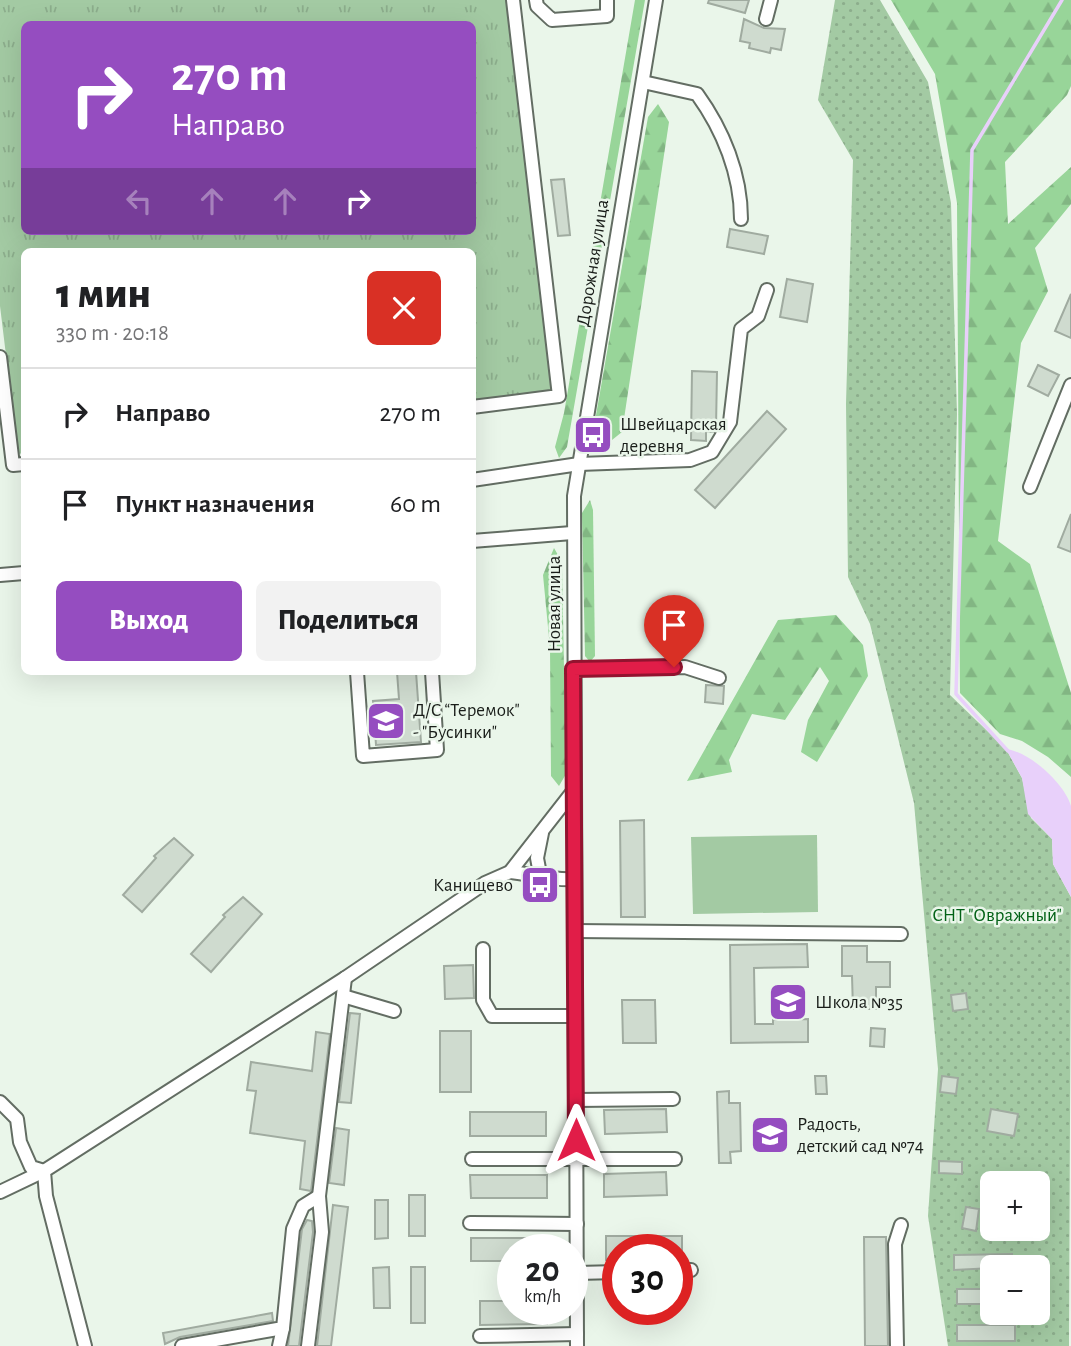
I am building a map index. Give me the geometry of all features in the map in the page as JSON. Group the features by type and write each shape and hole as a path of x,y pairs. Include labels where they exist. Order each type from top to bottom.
{"street":[{"path":"476,406 559,396 513,0"},
{"path":"536,0 537,6 552,20 607,16 607,0"},
{"name":"Дорожная улица","path":"572,533 579,464 656,0"},
{"path":"766,19 771,0"},
{"path":"643,82 697,94 711,113 731,158 741,202 741,219"},
{"path":"476,479 579,464 684,458 690,460 712,452 730,422 741,329 758,316 767,290"},
{"path":"0,358 13,465 21,464"},
{"path":"1030,487 1071,385"},
{"path":"476,541 572,533"},
{"name":"Новая улица","path":"572,533 576,1234"},
{"path":"0,575 21,573"},
{"path":"573,669 685,667 719,678"},
{"path":"357,675 363,756 437,750 432,675"},
{"path":"510,872 574,790"},
{"path":"540,874 537,858 542,832"},
{"path":"0,1192 44,1171 345,978 485,883 510,872 540,874 559,881 575,879"},
{"path":"575,931 901,934"},
{"path":"483,949 483,1000 492,1016 576,1016"},
{"path":"308,1346 322,1232 319,1196 345,978"},
{"path":"343,996 394,1012"},
{"path":"576,1100 673,1098"},
{"path":"0,1101 17,1119 20,1142 31,1167 44,1171"},
{"path":"472,1159 675,1159"},
{"path":"44,1171 46,1196 85,1346"},
{"path":"279,1346 293,1229 303,1206 319,1196"},
{"path":"470,1223 576,1224"},
{"path":"897,1346 895,1244 901,1226"},
{"path":"182,1346 283,1328"},
{"path":"480,1336 577,1340"}],"green space":[{"path":"0,0 509,0 554,391 476,401 476,248 21,248 21,454 18,454 0,306"},
{"path":"635,0 645,0 567,447 559,458 555,447 564,413"},
{"name":"СНТ \"Овражный\"","path":"835,0 880,0 928,82 951,203 957,414 950,695 1006,749 1022,778 1031,818 1052,839 1053,864 1071,897 1069,1346 948,1346 928,1216 938,1069 914,803 870,624 848,577 846,404 853,160 818,100"},
{"path":"891,0 1071,0 1071,86 1067,95 1005,162 1008,224 1071,167 1071,204 1035,248 1048,291 1021,343 998,541 1030,564 1071,693 1071,777 1048,757 1022,741 1000,734 960,693 957,203 935,74"},
{"path":"658,104 669,122 622,432 612,440 595,421 648,117"},
{"path":"590,500 593,510 595,656 590,662 585,656 582,513"},
{"path":"554,548 562,562 566,774 559,786 551,776 550,648 543,575"},
{"path":"836,615 863,645 868,676 817,762 801,752 808,720 829,681 820,667 785,720 752,714 729,760 732,772 687,781 778,620"},
{"path":"817,835 818,912 693,914 691,837"}],"shaded area":[{"path":"1006,749 1025,756 1045,770 1062,788 1071,806 1071,897 1053,864 1052,839 1028,814 1022,778"}],"building":[{"path":"709,0 749,0 745,13 708,3"},
{"path":"744,19 764,28 785,29 781,50 771,48 770,53 749,48 750,43 740,41"},
{"path":"564,179 570,235 558,236 551,180"},
{"path":"730,229 768,236 764,254 727,247"},
{"path":"787,279 813,284 807,322 780,317"},
{"path":"1071,294 1071,338 1055,331"},
{"path":"1038,365 1059,375 1048,396 1028,386"},
{"path":"692,371 717,372 716,428 714,432 706,432 706,441 691,440"},
{"path":"767,411 786,429 715,508 695,490"},
{"path":"1071,514 1071,552 1058,547"},
{"path":"397,675 416,675 421,742 376,745 373,701 399,699"},
{"path":"706,685 724,686 723,704 705,702"},
{"path":"644,820 645,917 621,917 620,821"},
{"path":"174,838 193,855 142,912 123,895 156,858 154,856"},
{"path":"243,897 262,914 211,972 191,954 225,917 223,915"},
{"path":"807,944 808,967 754,968 755,1024 773,1024 773,1020 808,1019 808,1042 731,1043 730,945"},
{"path":"842,946 867,946 867,962 890,962 890,987 876,987 876,1009 853,1009 852,976 842,976"},
{"path":"473,965 474,998 445,999 444,966"},
{"path":"966,993 968,1009 953,1011 951,995"},
{"path":"622,1000 655,1000 656,1043 623,1043"},
{"path":"350,1013 360,1014 351,1103 339,1102"},
{"path":"871,1028 885,1029 884,1047 870,1046"},
{"path":"440,1031 471,1031 471,1092 440,1092"},
{"path":"316,1032 330,1034 311,1191 300,1189 305,1141 250,1133 256,1091 247,1090 251,1062 312,1071"},
{"path":"815,1076 826,1076 827,1094 816,1094"},
{"path":"942,1076 958,1078 956,1094 940,1092"},
{"path":"729,1091 729,1103 740,1103 741,1151 730,1152 731,1163 719,1163 717,1092"},
{"path":"666,1109 667,1132 605,1134 604,1110"},
{"path":"991,1109 1018,1114 1014,1136 987,1131"},
{"path":"470,1112 546,1112 546,1136 470,1136"},
{"path":"336,1128 349,1130 344,1185 329,1183"},
{"path":"939,1161 962,1162 962,1174 939,1173"},
{"path":"666,1172 667,1195 604,1197 604,1174"},
{"path":"470,1175 547,1175 547,1198 471,1198"},
{"path":"409,1195 425,1195 425,1236 409,1236"},
{"path":"375,1200 388,1200 388,1238 375,1239"},
{"path":"333,1205 348,1207 331,1346 317,1346"},
{"path":"966,1207 979,1209 976,1231 962,1228"},
{"path":"307,1220 312,1221 313,1232 299,1346 288,1346 302,1229"},
{"path":"864,1237 886,1237 888,1346 865,1346"},
{"path":"471,1238 497,1238 497,1261 471,1261"},
{"path":"1012,1254 980,1255 980,1269 954,1270 954,1255"},
{"path":"389,1267 390,1308 374,1308 373,1268"},
{"path":"411,1267 425,1267 425,1323 411,1323"},
{"path":"957,1289 980,1289 980,1304 957,1304"},
{"path":"480,1301 497,1301 497,1325 480,1325"},
{"path":"272,1313 273,1321 180,1337 165,1344 163,1333"},
{"path":"957,1325 1015,1325 1015,1341 957,1341"}],"waterway":[{"path":"1008,751 956,694 972,150 1062,0"}],"place":[{"name":"Швейцарская деревня","path":"593,435"},
{"name":"Д/С “Теремок\" - \"Бусинки\"","path":"386,721"},
{"name":"Канищево","path":"540,885"},
{"name":"Школа №35","path":"788,1002"},
{"name":"Радость, детский сад №74","path":"770,1135"}],"route":[{"path":"576,1140 573,669 674,667"}]}
